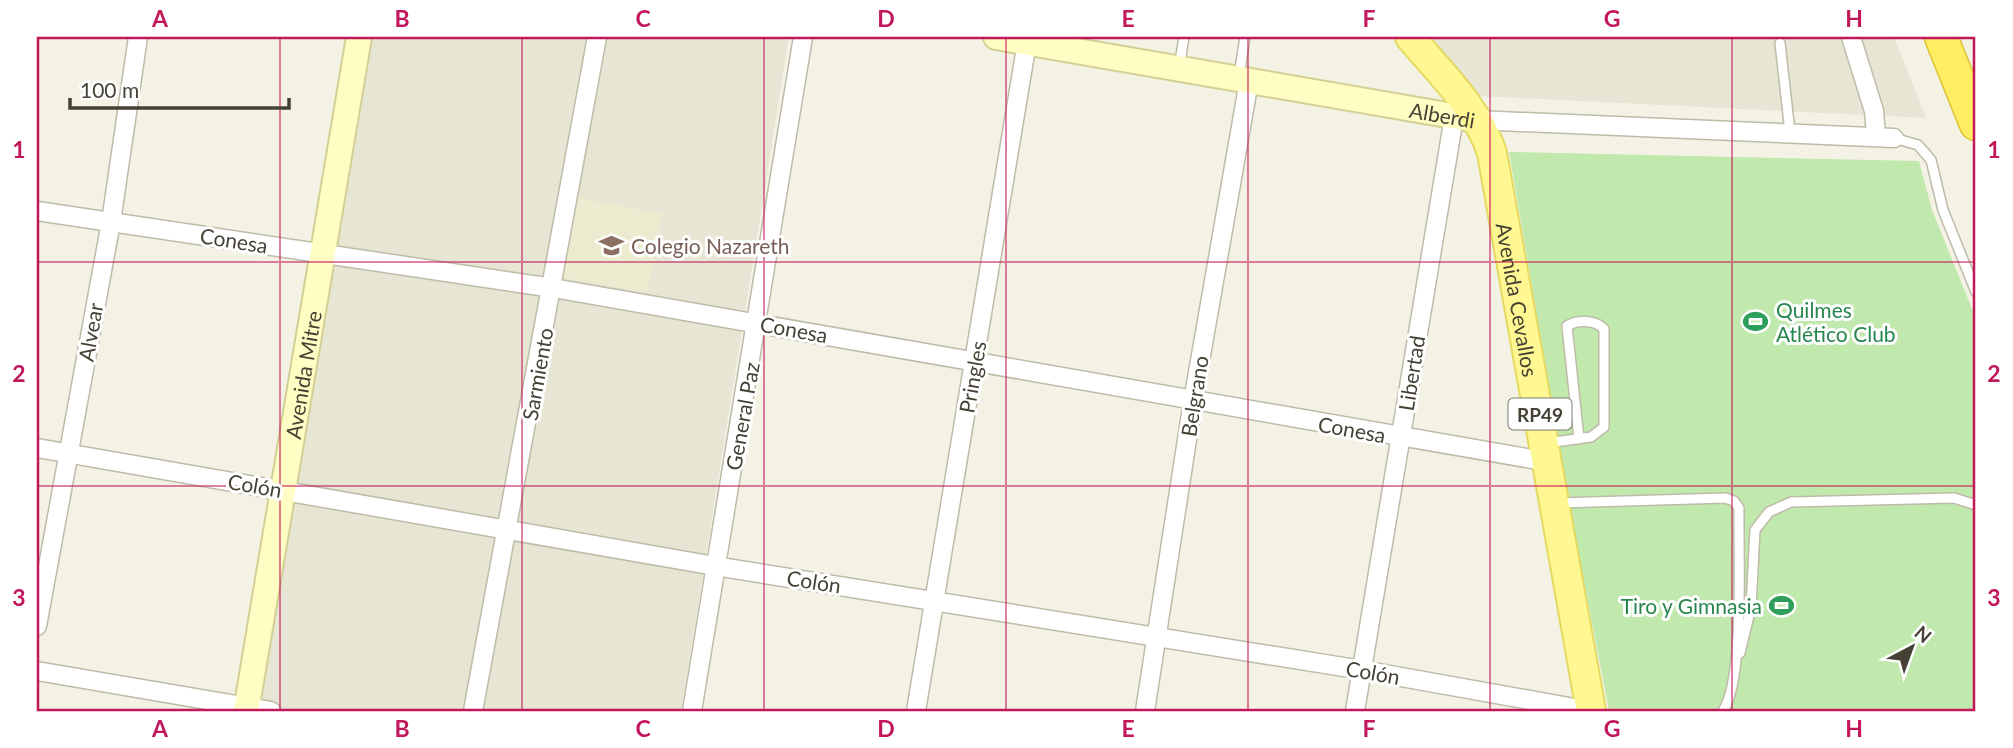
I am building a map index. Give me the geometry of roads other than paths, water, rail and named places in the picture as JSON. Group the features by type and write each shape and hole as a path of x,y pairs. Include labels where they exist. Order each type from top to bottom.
{"highway":[{"path":"1941,37 1976,124"}],"main road":[{"name":"Avenida Mitre","path":"247,709 359,37"},
{"name":"Alberdi","path":"996,37 1465,119"},
{"name":"Avenida Cevallos","path":"1410,37 1465,119 1492,153 1591,711"}],"street":[{"name":"Alvear","path":"37,625 111,222 138,37"},
{"name":"Sarmiento","path":"472,711 508,531 597,37"},
{"name":"General Paz","path":"692,711 803,37"},
{"path":"1851,37 1874,111 1885,136"},
{"name":"Pringles","path":"916,711 1027,42"},
{"name":"Belgrano","path":"1145,711 1244,80"},
{"name":"Alberdi","path":"1465,119 1885,136"},
{"name":"Libertad","path":"1355,711 1400,437 1465,119"},
{"name":"Conesa","path":"37,211 553,288 1400,437 1547,453"},
{"name":"Colón","path":"37,448 284,489 508,531 1362,670 1591,711"},
{"path":"37,671 271,711"}],"lane":[{"path":"1179,69 1184,37"},
{"path":"1244,80 1245,37"},
{"path":"1780,43 1790,132"},
{"path":"1885,136 1918,145 1931,160 1943,210 1976,292"},
{"path":"1547,453 1598,434 1604,427 1604,329 1599,323 1573,322 1567,326 1579,439"},
{"path":"1556,503 1725,498 1734,501 1739,508 1733,682"},
{"path":"1723,711 1733,682 1751,607 1755,530 1769,512 1791,502 1954,498 1976,505"}],"place":[{"name":"Colegio Nazareth","path":"611,245"},
{"name":"Quilmes Atlético Club","path":"1756,321"},
{"name":"Tiro y Gimnasia","path":"1782,605"}]}
